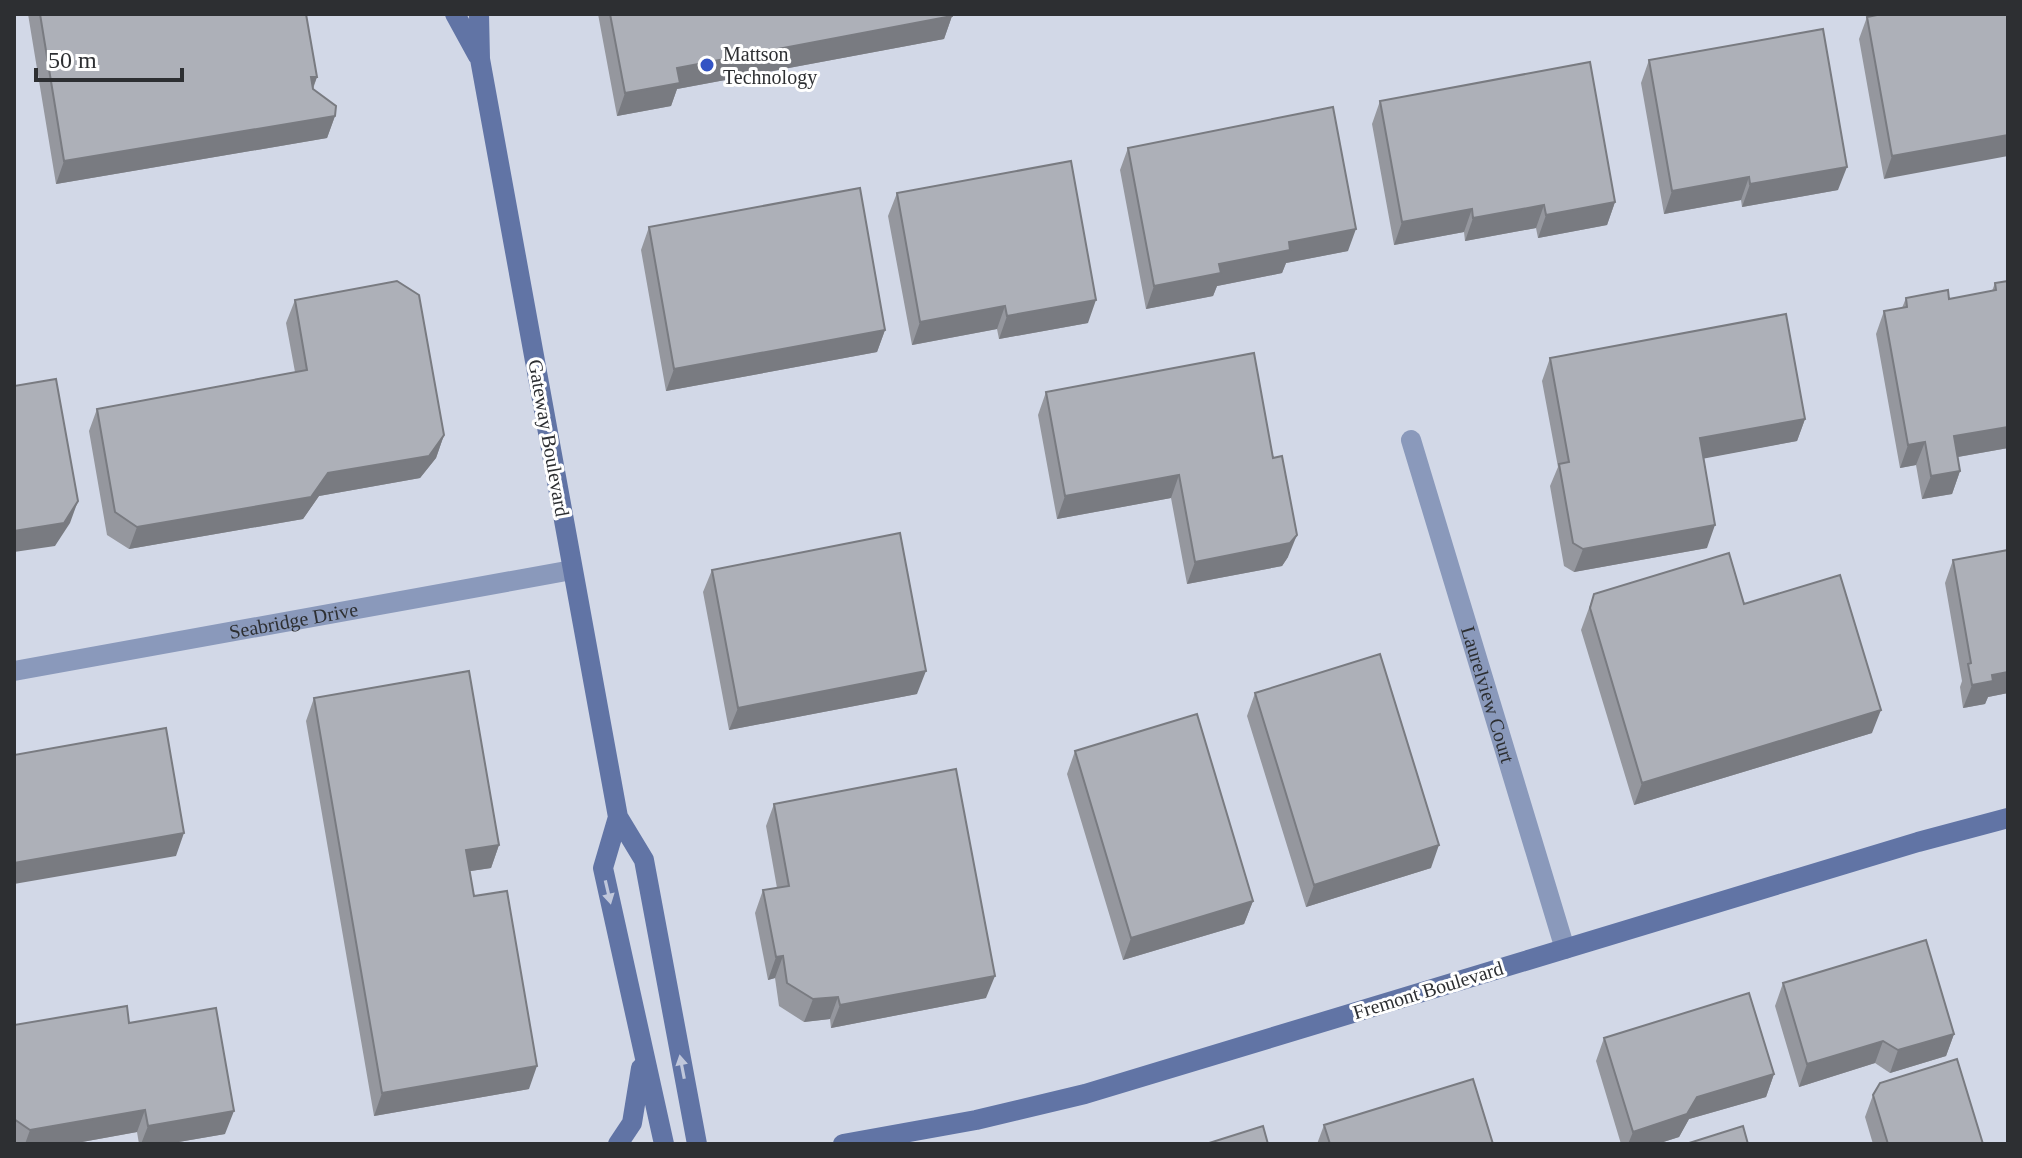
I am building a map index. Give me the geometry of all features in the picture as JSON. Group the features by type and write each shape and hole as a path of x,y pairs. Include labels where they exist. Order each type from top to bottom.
{"street":[{"name":"Gateway Boulevard","path":"455,14 480,59"},
{"name":"Gateway Boulevard","path":"479,14 480,59 618,817 644,860 697,1144"},
{"name":"Laurelview Court","path":"1411,440 1565,949"},
{"name":"Seabridge Drive","path":"14,671 572,570"},
{"name":"Gateway Boulevard","path":"618,817 603,868 664,1144"},
{"name":"Fremont Boulevard","path":"843,1144 976,1120 1085,1094 1918,842 2008,818"},
{"path":"618,1144 632,1123 643,1052"}],"shaded area":[{"path":"14,14 2008,14 2008,1144 14,1144"}],"building":[{"path":"40,14 306,14 317,77 311,77 313,89 336,106 335,116 64,161"},
{"name":"Mattson Technology","path":"610,14 952,16 677,68 680,83 625,93"},
{"path":"1882,14 2008,14 2008,135 1892,156 1867,17"},
{"path":"1823,29 1847,167 1750,184 1749,177 1672,191 1649,60"},
{"path":"1590,62 1615,202 1546,215 1544,205 1473,218 1472,209 1402,222 1380,101"},
{"path":"1333,107 1356,229 1289,242 1290,250 1219,264 1221,273 1154,286 1128,148"},
{"path":"1071,161 1096,300 1007,316 1005,306 920,322 897,193"},
{"path":"860,188 885,330 674,369 649,227"},
{"path":"397,281 419,295 444,435 429,456 328,473 311,497 137,527 115,512 97,409 307,370 295,300"},
{"path":"2008,281 2008,427 1954,436 1960,471 1931,476 1925,442 1908,445 1884,311 1907,307 1906,298 1948,290 1949,299 1996,290 1995,283"},
{"path":"1786,314 1805,419 1700,438 1715,525 1583,549 1573,543 1559,464 1569,462 1550,358"},
{"path":"1254,353 1273,458 1282,456 1297,535 1290,543 1195,562 1179,475 1065,496 1046,392"},
{"path":"56,379 78,501 64,523 14,531 14,386"},
{"path":"900,533 926,671 738,708 712,570"},
{"path":"2008,550 2008,672 1992,675 1993,681 1972,685 1953,560"},
{"path":"1729,553 1744,604 1840,575 1881,710 1642,783 1590,608 1594,594"},
{"path":"1380,654 1439,845 1314,885 1255,693"},
{"path":"469,671 499,845 466,850 474,896 507,891 537,1066 382,1093 314,698"},
{"path":"1197,714 1253,901 1131,938 1075,751"},
{"path":"166,728 184,833 14,863 14,755"},
{"path":"956,769 995,976 840,1005 838,997 813,999 787,983 783,956 776,957 763,890 789,886 774,804"},
{"path":"1926,940 1954,1034 1898,1050 1883,1041 1807,1064 1783,983"},
{"path":"1749,993 1774,1074 1697,1097 1687,1114 1633,1132 1604,1038"},
{"path":"127,1006 129,1023 216,1008 234,1111 148,1126 145,1110 30,1130 14,1119 14,1025"},
{"path":"1957,1059 1983,1144 1888,1144 1873,1095 1880,1083"},
{"path":"1473,1079 1493,1144 1330,1144 1324,1125"},
{"path":"1263,1126 1268,1144 1206,1144"},
{"path":"1743,1126 1748,1144 1686,1144"}],"place":[{"name":"Mattson Technology","path":"707,65"}]}
